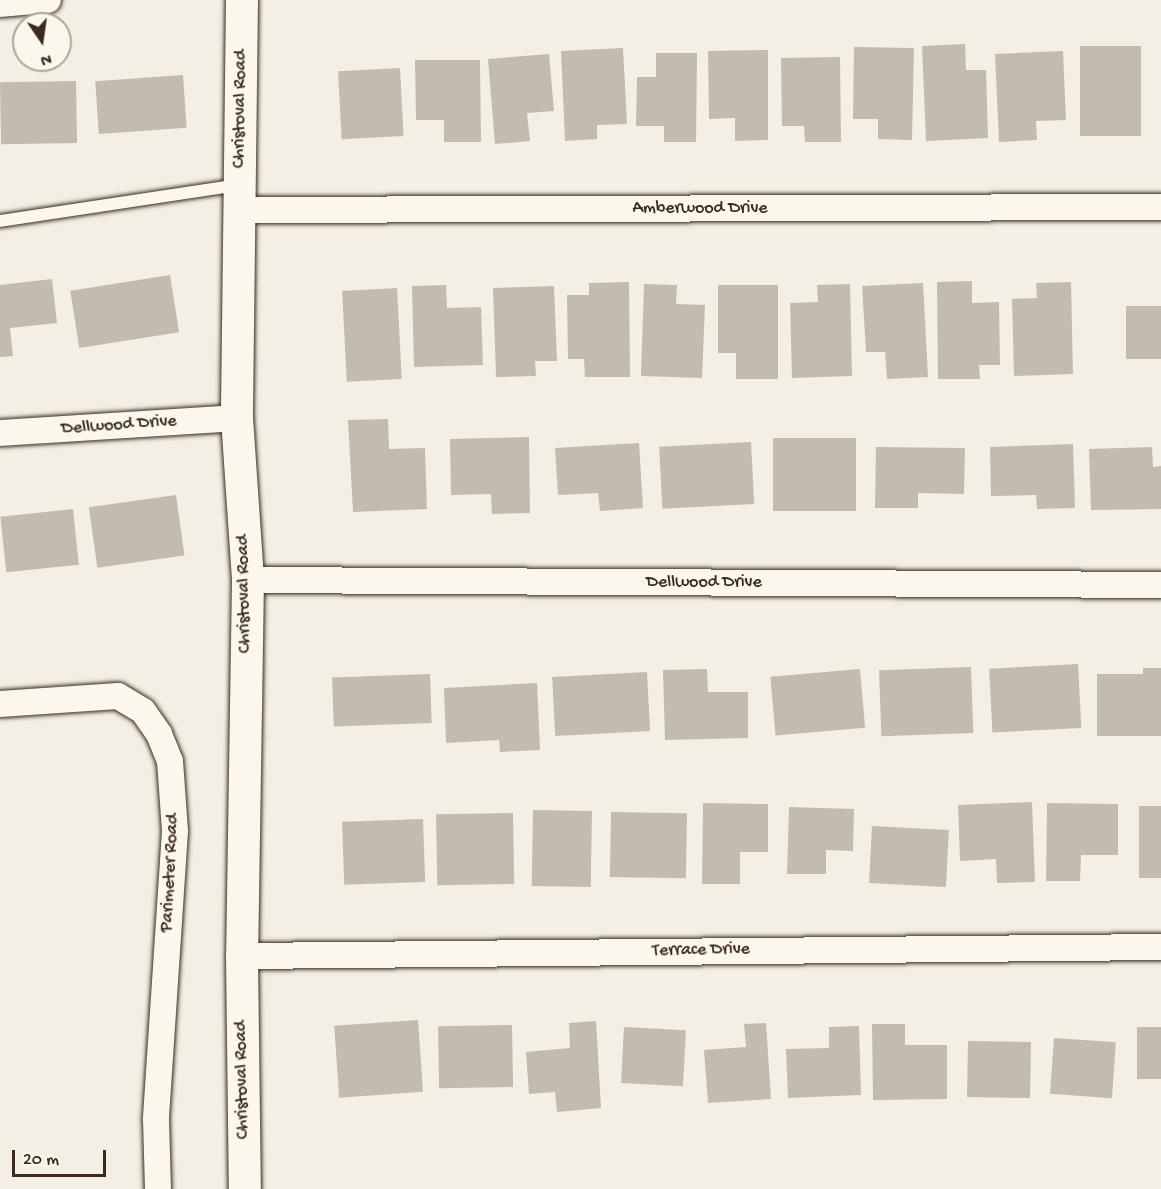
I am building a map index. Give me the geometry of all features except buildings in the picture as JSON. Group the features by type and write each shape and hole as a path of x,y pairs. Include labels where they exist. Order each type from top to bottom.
{"street":[{"path":"0,4 48,0"},
{"name":"Christoval Road","path":"242,0 237,418 248,580 242,956 245,1189"},
{"name":"Amberwood Drive","path":"239,198 1161,207"},
{"name":"Dellwood Drive","path":"0,433 237,418"},
{"name":"Dellwood Drive","path":"248,580 1161,585"},
{"name":"Parimeter Road","path":"0,704 118,696 143,711 159,734 170,761 175,831 156,1119 158,1189"},
{"name":"Terrace Drive","path":"242,956 1161,947"}],"lane":[{"path":"0,221 239,198"}]}
